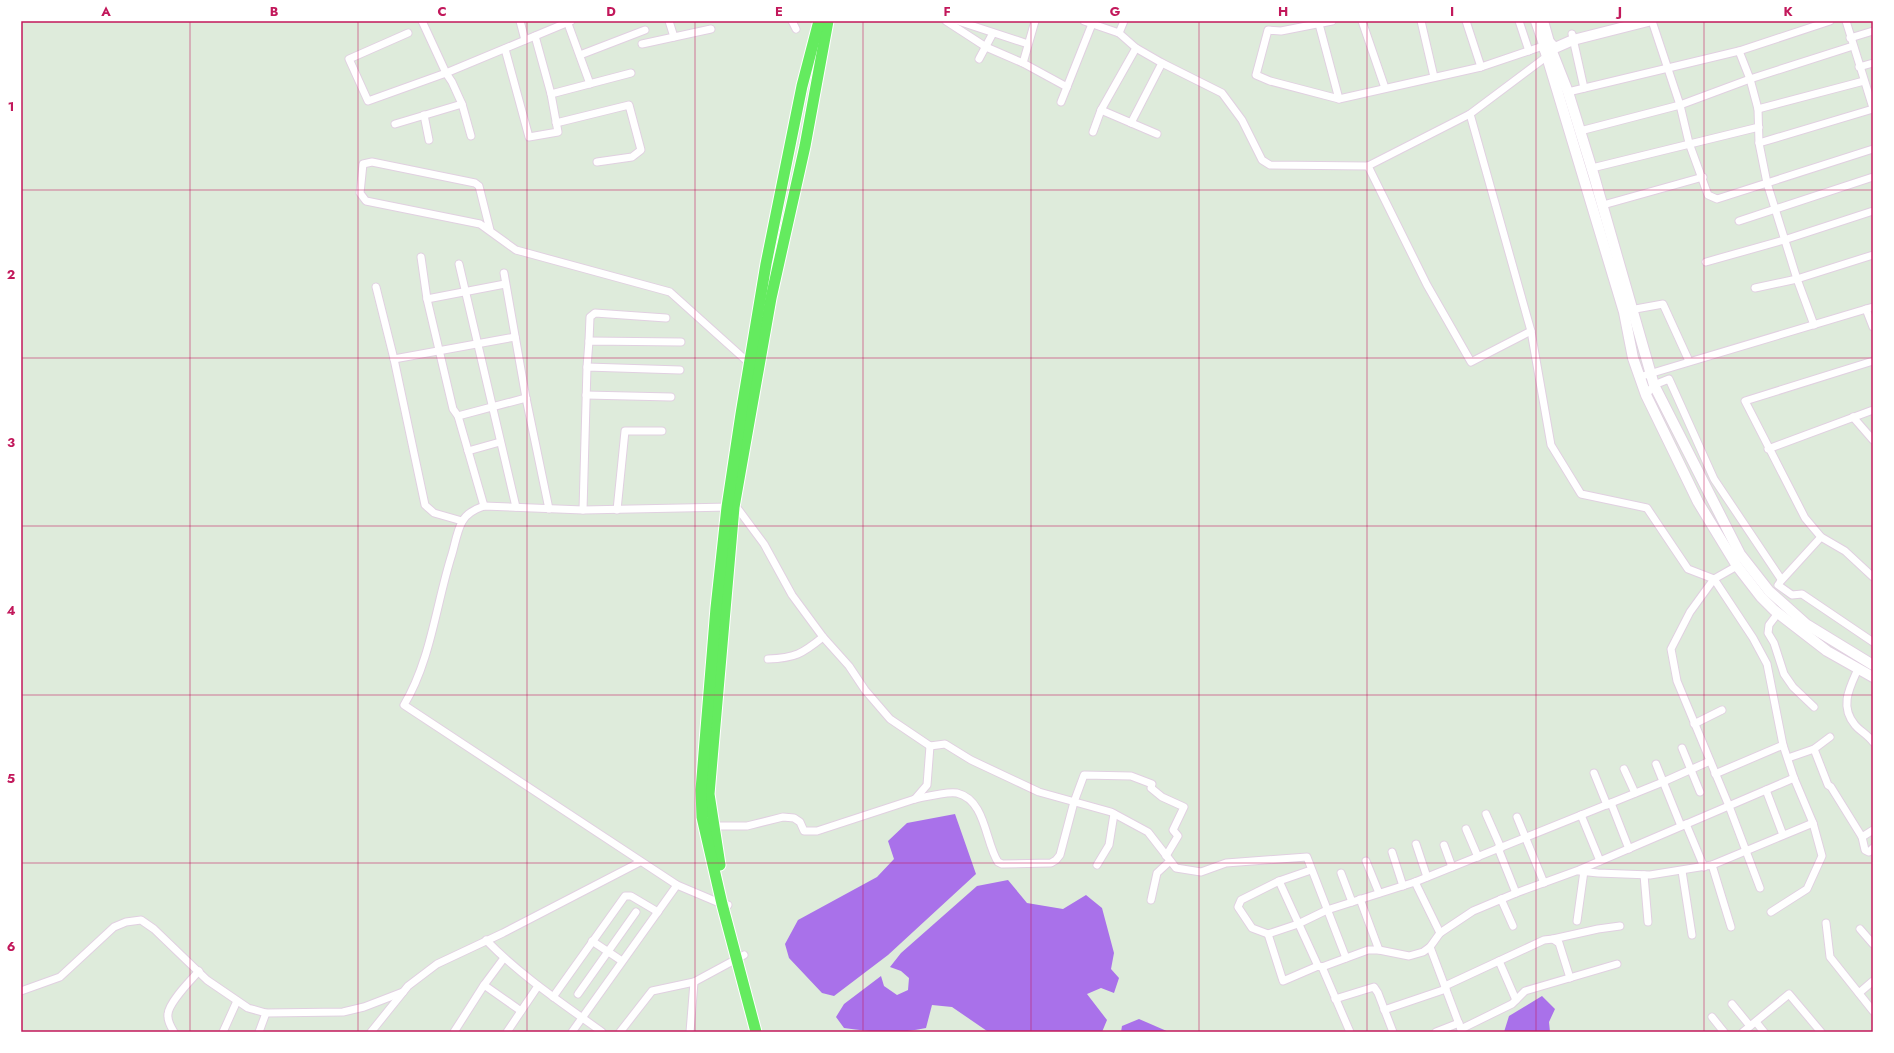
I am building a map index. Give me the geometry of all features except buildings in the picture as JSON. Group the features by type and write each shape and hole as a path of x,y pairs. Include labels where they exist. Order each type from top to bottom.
{"main road":[{"path":"725,905 709,794 732,507 750,363 766,264 802,86 819,21"},
{"path":"760,1032 741,956 725,905 702,818 701,790 716,608 732,507 771,298 805,146 828,21"},
{"path":"1536,21 1568,92 1603,206 1628,311 1633,358 1639,377 1646,395 1698,502 1737,566 1761,597 1778,613 1827,651 1873,677"},
{"path":"1543,21 1548,47 1628,311 1654,385 1740,554 1769,590 1806,624 1873,665"},
{"path":"1548,47 1621,21"},
{"path":"1573,37 1648,21"},
{"path":"741,956 756,1032"}],"street":[{"path":"422,21 462,104 472,136"},
{"path":"520,21 525,40"},
{"path":"408,32 349,59 368,101 446,73 568,21 590,84"},
{"path":"669,21 674,37"},
{"path":"792,21 796,29"},
{"path":"946,21 986,47 1023,63 1067,87"},
{"path":"958,21 1028,44"},
{"path":"1023,63 1034,21"},
{"path":"1084,21 1119,33 1136,48 1162,63 1222,93 1242,120 1262,160 1270,165 1337,167 1368,166 1470,114 1548,47"},
{"path":"1119,33 1124,21"},
{"path":"1330,21 1281,31 1268,30 1256,75 1339,99 1480,67 1529,51 1548,47"},
{"path":"1362,21 1385,88"},
{"path":"1421,21 1434,77"},
{"path":"1466,21 1480,67"},
{"path":"1520,21 1529,51"},
{"path":"1652,21 1680,106 1689,143 1703,177 1708,195 1717,199 1873,149"},
{"path":"1568,92 1739,51 1830,21"},
{"path":"1759,143 1872,106 1846,21"},
{"path":"1061,102 1092,24"},
{"path":"1319,24 1339,99"},
{"path":"642,44 711,29"},
{"path":"580,54 645,30"},
{"path":"1850,38 1873,31"},
{"path":"979,59 993,33"},
{"path":"505,49 529,137 558,132 551,94 535,36"},
{"path":"1573,37 1584,88"},
{"path":"1580,131 1680,106 1750,79 1854,46"},
{"path":"1092,132 1101,110 1136,48"},
{"path":"1739,51 1750,79 1758,109 1759,143 1767,183 1784,240 1814,324"},
{"path":"1131,123 1162,63"},
{"path":"1859,67 1873,63"},
{"path":"551,94 630,73"},
{"path":"1758,109 1864,81"},
{"path":"395,124 462,104"},
{"path":"556,123 629,105 641,150 632,157 597,162"},
{"path":"1101,110 1157,134"},
{"path":"1470,114 1531,331 1551,445 1582,494 1647,508 1688,569 1714,579 1753,638 1766,664 1783,745 1794,778 1813,823 1822,856 1807,889 1771,912"},
{"path":"424,115 429,140"},
{"path":"1592,168 1758,127"},
{"path":"490,230 479,186 475,183 372,162 363,164 360,193 366,200 480,224 516,250 670,292 750,363"},
{"path":"1368,166 1428,285 1471,362 1531,331"},
{"path":"1603,206 1703,177"},
{"path":"1739,220 1776,210 1873,177"},
{"path":"1706,262 1784,240 1873,211"},
{"path":"1755,288 1797,279 1873,255"},
{"path":"421,257 427,299 452,409 458,416 484,506"},
{"path":"459,264 464,292 516,507"},
{"path":"504,273 526,398 549,509"},
{"path":"427,299 505,284"},
{"path":"376,287 394,359 425,505 434,512 462,521"},
{"path":"1628,311 1663,304 1689,361"},
{"path":"1639,377 1870,308 1873,327"},
{"path":"584,510 586,396 590,317 595,313 666,318"},
{"path":"394,359 515,337"},
{"path":"589,341 681,342"},
{"path":"1873,360 1745,401 1768,449 1805,518 1822,537 1845,551 1873,577"},
{"path":"587,367 680,370"},
{"path":"1646,395 1654,385 1668,379 1714,479 1780,582 1792,595 1802,594 1873,642"},
{"path":"586,396 671,397"},
{"path":"458,416 526,398"},
{"path":"1768,449 1873,410"},
{"path":"1852,417 1873,440"},
{"path":"617,510 625,431 662,431"},
{"path":"468,451 500,442"},
{"path":"725,905 677,885 640,862 404,705 413,691 428,646 447,570 462,521 474,509 484,506 584,510 732,507 764,544 792,595 823,637 849,666 865,690 890,719 930,746 945,744 970,760 1039,792 1114,814 1148,832 1176,868 1201,872 1226,863 1307,857 1326,910 1346,958"},
{"path":"1769,590 1780,582 1822,537"},
{"path":"1737,566 1714,579 1690,612 1671,649 1677,681 1729,806 1760,888"},
{"path":"1778,613 1769,625 1768,633 1774,643 1784,674 1793,686 1814,707"},
{"path":"768,659 784,659 804,653 823,637"},
{"path":"1858,669 1847,692 1846,706 1852,721 1872,740"},
{"path":"1694,724 1722,710"},
{"path":"1788,758 1814,749 1830,737"},
{"path":"1715,774 1783,745"},
{"path":"914,799 927,785 930,746"},
{"path":"1682,748 1700,792"},
{"path":"1814,749 1828,785 1832,787 1862,837 1865,850 1869,852 1873,848"},
{"path":"1311,870 1279,881 1241,900 1238,907 1252,928 1268,934 1298,924 1326,910 1415,882 1663,782 1710,761"},
{"path":"1656,764 1683,825 1708,866 1731,927"},
{"path":"1624,769 1635,793"},
{"path":"1594,773 1629,848"},
{"path":"714,826 747,826 783,817 794,818 800,822 804,831 817,831 914,799 956,793 968,799 980,813 996,859 1002,864 1051,863 1060,855 1074,802 1084,775 1131,776 1152,784 1151,788 1162,797 1184,807 1173,830 1178,836 1168,859 1157,873 1151,900"},
{"path":"1268,934 1283,981 1320,966 1368,950 1379,950 1409,956 1423,952 1430,947 1440,933 1473,912 1516,893 1581,871 1629,848 1794,778"},
{"path":"1766,790 1783,835"},
{"path":"1097,865 1108,845 1114,814"},
{"path":"1486,814 1516,893"},
{"path":"1581,815 1600,861"},
{"path":"1517,817 1544,883"},
{"path":"1581,871 1644,875 1682,871 1708,866 1813,823"},
{"path":"1466,829 1478,857"},
{"path":"1862,837 1873,830"},
{"path":"1416,844 1427,877"},
{"path":"1444,845 1452,867"},
{"path":"1392,852 1403,886"},
{"path":"1366,861 1379,893"},
{"path":"371,1032 403,992 437,964 640,862"},
{"path":"1577,921 1581,871"},
{"path":"1682,871 1692,935"},
{"path":"1340,873 1352,902"},
{"path":"1644,875 1648,922"},
{"path":"1279,881 1350,1032"},
{"path":"1415,882 1440,933"},
{"path":"572,1032 677,885"},
{"path":"553,997 624,896 631,896 658,912"},
{"path":"1360,899 1379,950"},
{"path":"1501,899 1513,926"},
{"path":"578,994 636,912"},
{"path":"21,991 60,977 114,927 141,920 154,929 207,980 248,1008 266,1013 343,1012 364,1007 403,992"},
{"path":"1826,924 1830,958 1873,1011"},
{"path":"1384,1010 1445,987 1544,940 1620,926"},
{"path":"1860,929 1873,944"},
{"path":"1553,939 1558,943 1570,978"},
{"path":"486,940 504,958 538,986 602,1032"},
{"path":"592,941 622,961"},
{"path":"1430,947 1460,1028"},
{"path":"620,1032 652,991 694,982 741,956"},
{"path":"454,1032 484,985 504,958"},
{"path":"1499,961 1516,1000"},
{"path":"1436,1032 1460,1028 1512,1004 1525,991 1617,964"},
{"path":"174,1032 168,1020 170,1009 186,985 199,971"},
{"path":"1859,993 1873,981"},
{"path":"690,1032 694,982"},
{"path":"484,985 521,1011"},
{"path":"507,1032 538,986"},
{"path":"1335,998 1372,987 1378,993 1393,1032"},
{"path":"1743,1032 1789,994 1821,1032"},
{"path":"223,1032 237,1001"},
{"path":"1732,1004 1753,1024 1764,1032"},
{"path":"259,1032 266,1013"},
{"path":"1712,1017 1724,1032"}],"shaded area":[{"path":"955,814 976,874 888,955 834,996 822,993 789,958 785,944 798,920 877,877 894,859 888,841 907,823"},
{"path":"1008,880 1027,903 1063,909 1086,895 1102,908 1114,953 1111,969 1119,978 1114,993 1101,988 1087,994 1107,1020 1102,1032 991,1032 987,1031 952,1007 932,1005 926,1028 885,1032 844,1028 836,1017 844,1004 881,976 884,986 897,995 908,990 909,978 901,971 890,967 901,953 977,886"},
{"path":"1542,996 1555,1009 1549,1022 1550,1032 1504,1032 1509,1016"},
{"path":"1139,1019 1169,1032 1121,1032 1122,1026"}]}
